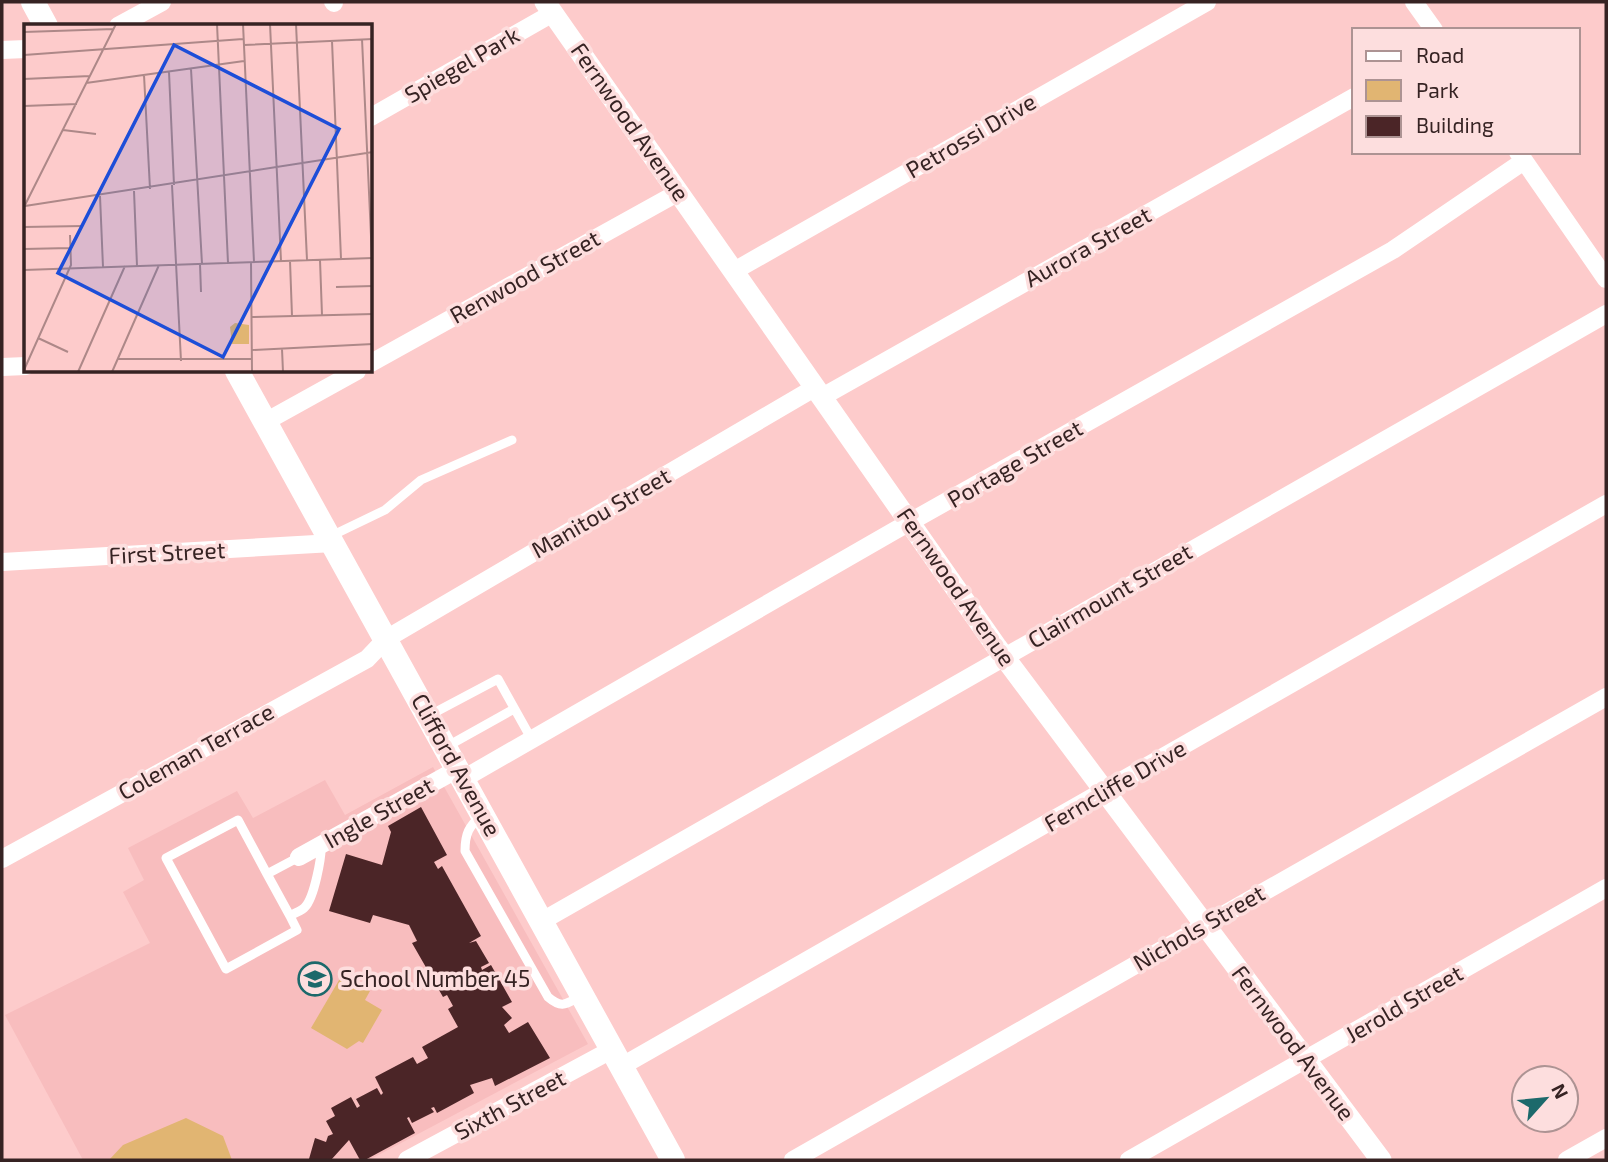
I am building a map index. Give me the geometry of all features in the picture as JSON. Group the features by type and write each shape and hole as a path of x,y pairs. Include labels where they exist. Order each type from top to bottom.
{"main road":[{"path":"33,2 45,24"},
{"name":"Clifford Avenue","path":"238,373 673,1160"}],"street":[{"path":"122,24 162,2"},
{"name":"Petrossi Drive","path":"734,271 1207,2"},
{"path":"1414,2 1433,28"},
{"name":"Fernwood Avenue","path":"549,7 1004,656 1381,1160"},
{"name":"Spiegel Park","path":"373,116 549,7"},
{"path":"2,50 24,48"},
{"name":"Aurora Street","path":"819,392 1352,98"},
{"path":"1521,157 1606,279"},
{"name":"Portage Street","path":"461,774 532,740 910,522 1394,250 1521,157"},
{"name":"Renwood Street","path":"373,362 679,192"},
{"name":"Clairmount Street","path":"542,921 1606,314"},
{"path":"2,367 24,366"},
{"path":"265,422 353,373"},
{"name":"Manitou Street","path":"386,639 819,392"},
{"name":"Ferncliffe Drive","path":"618,1058 1106,791 1606,504"},
{"name":"First Street","path":"2,562 331,540"},
{"name":"Coleman Terrace","path":"2,859 367,659 386,639"},
{"name":"Nichols Street","path":"793,1160 1606,697"},
{"name":"Ingle Street","path":"299,857 461,774"},
{"name":"Jerold Street","path":"1129,1160 1606,888"},
{"name":"Sixth Street","path":"407,1160 618,1058"},
{"path":"1567,1160 1606,1138"}],"lane":[{"path":"331,540 384,510 421,480 512,440"},
{"path":"429,716 498,679 532,740"},
{"path":"446,747 514,709"},
{"path":"483,814 468,828 465,851 548,997 557,1004 564,1005 583,995"},
{"path":"238,820 267,874 298,930 226,969 166,858 238,820"},
{"path":"290,916 306,906 311,896 321,845"},
{"path":"267,874 299,857"}],"shaded area":[{"name":"School Number 45","path":"433,767 588,1044 369,1160 83,1160 5,1015 150,943 123,892 144,880 128,848 237,791 253,818 325,780 345,815"}],"green space":[{"path":"342,975 370,991 365,1000 382,1010 363,1043 359,1041 347,1049 311,1028"},
{"path":"186,1118 223,1136 232,1160 109,1160 123,1145"}],"building":[{"path":"421,807 447,855 434,862 438,869 442,866 481,936 469,943 476,941 489,963 481,967 482,970 491,965 512,1002 502,1007 512,1018 504,1025 509,1033 528,1022 550,1058 495,1086 492,1078 470,1085 474,1093 437,1113 434,1107 431,1108 434,1112 412,1123 409,1117 407,1118 415,1133 365,1160 360,1160 349,1140 331,1160 309,1159 315,1138 326,1142 328,1136 333,1134 326,1121 335,1116 331,1108 351,1097 357,1108 360,1106 356,1099 377,1088 381,1095 383,1093 375,1077 413,1057 417,1064 428,1058 422,1047 458,1027 448,1009 453,1006 447,995 443,997 412,943 417,941 409,925 373,915 370,923 329,911 346,854 382,865 391,832 388,826"}],"place":[{"name":"School Number 45","path":"315,979"}]}
